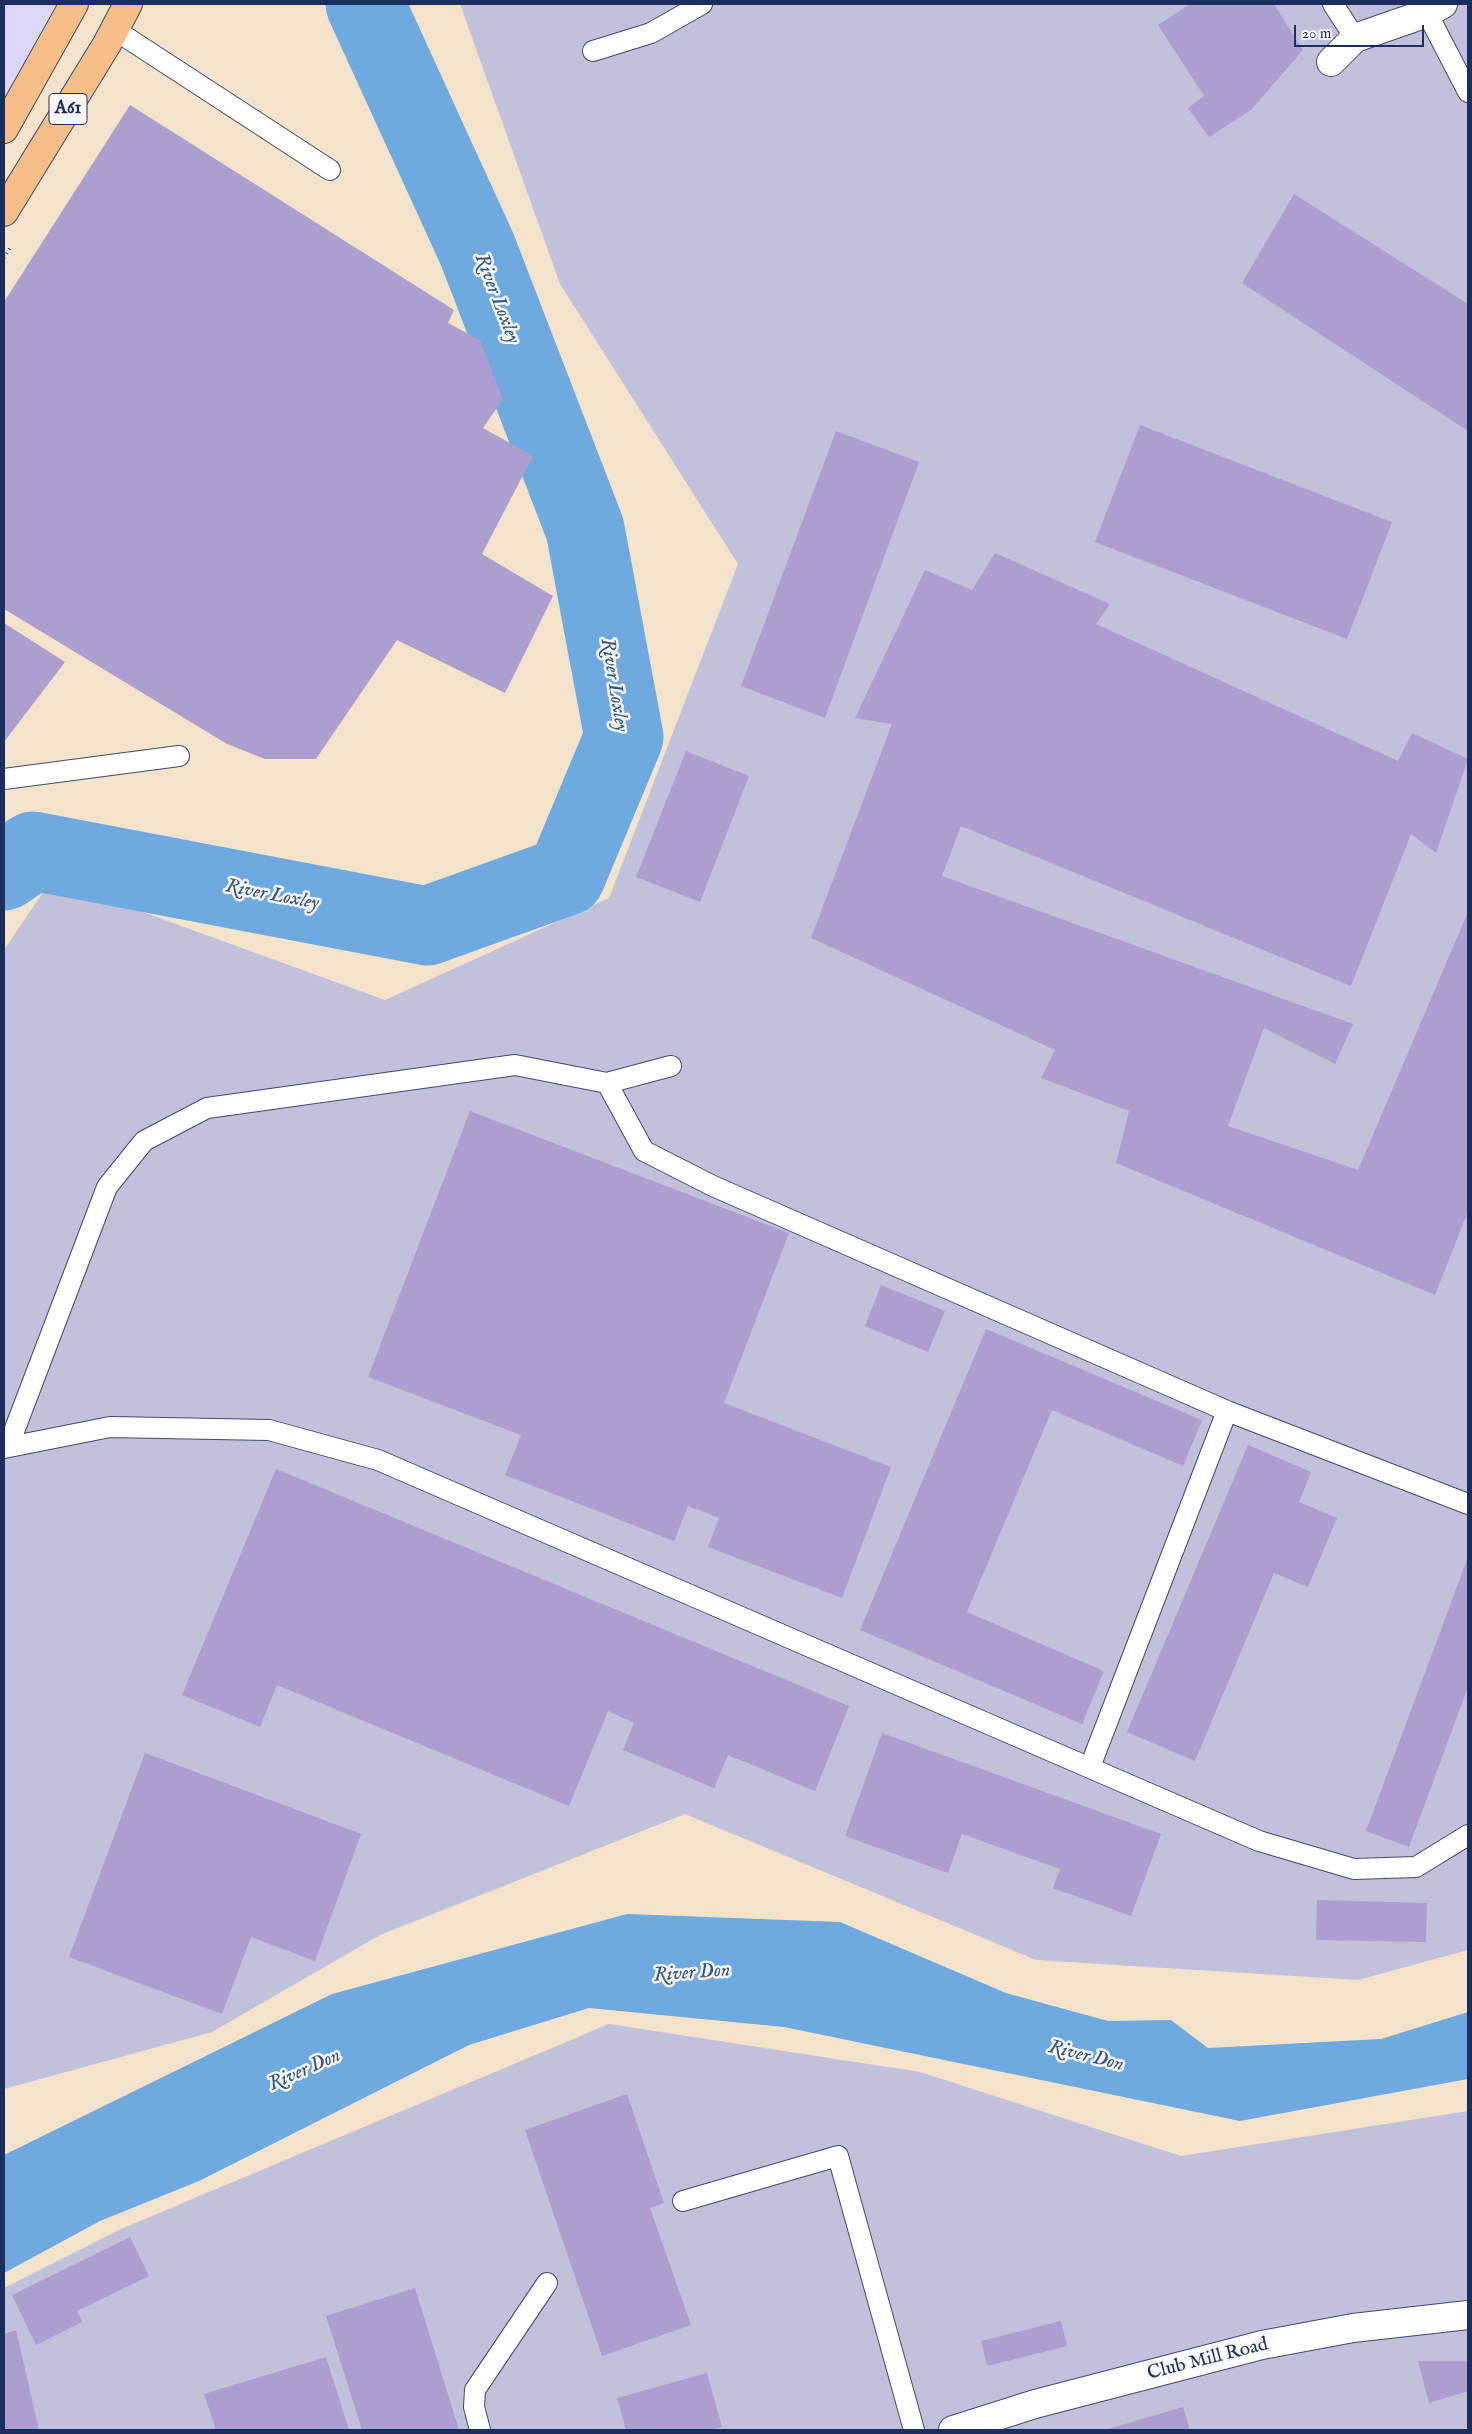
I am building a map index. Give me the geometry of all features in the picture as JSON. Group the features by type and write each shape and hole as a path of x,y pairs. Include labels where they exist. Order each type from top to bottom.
{"highway":[{"name":"A61","path":"4,129 74,4"},
{"name":"A61","path":"4,212 115,30 128,4"}],"street":[{"path":"1331,62 1355,38 1435,8"},
{"name":"Club Mill Road","path":"953,2430 1035,2404 1262,2346 1353,2328 1468,2315"}],"lane":[{"path":"593,51 651,33 702,4"},
{"path":"1333,4 1355,38"},
{"path":"1435,8 1468,92"},
{"path":"115,30 330,170"},
{"path":"4,779 179,756"},
{"path":"6,1447 108,1187 144,1140 207,1108 515,1065 607,1083 671,1066"},
{"path":"607,1083 644,1151 713,1186 1227,1411 1468,1504"},
{"path":"1090,1768 1227,1411"},
{"path":"6,1447 110,1427 269,1430 378,1460 1259,1841 1354,1869 1416,1867 1468,1835"},
{"path":"682,2201 838,2156 914,2430"},
{"path":"480,2430 474,2407 474,2390 547,2283"}],"shaded area":[{"path":"4,4 78,4 4,128"},
{"path":"460,4 1468,4 1468,1950 1358,1980 1036,1960 685,1814 380,1935 212,2032 4,2089 4,950 52,879 385,1000 609,898 738,564 560,284"},
{"path":"609,2024 920,2072 1181,2156 1468,2111 1468,2430 4,2430 4,2288 121,2229"}],"water":[{"name":"River Don","path":"627,1914 840,1922 1006,1993 1108,2021 1171,2020 1208,2048 1381,2039 1468,2012 1468,2079 1240,2121 784,2027 589,2008 469,2045 199,2181 100,2221 4,2273 4,2155 332,1994"}],"building":[{"path":"1190,4 1274,4 1303,50 1251,110 1209,137 1188,108 1204,96 1158,25"},
{"path":"130,105 454,310 448,323 480,340 503,399 483,428 533,456 482,554 553,596 505,693 397,640 316,759 265,759 227,744 4,609 4,302"},
{"path":"1294,194 1468,304 1468,431 1242,283"},
{"path":"1140,425 1392,522 1347,639 1095,542"},
{"path":"836,431 919,462 825,718 741,686"},
{"path":"995,553 1110,604 1096,624 1398,761 1412,733 1468,759 1436,853 1411,834 1351,986 961,826 942,876 1353,1024 1335,1064 1264,1028 1228,1126 1358,1170 1468,912 1468,1211 1435,1295 1116,1163 1129,1111 1041,1078 1055,1050 811,938 892,724 855,718 925,570 972,590"},
{"path":"4,623 65,662 4,742"},
{"path":"686,751 749,776 700,902 636,877"},
{"path":"470,1111 789,1233 724,1403 891,1467 842,1598 708,1547 719,1518 688,1506 674,1541 505,1475 521,1435 368,1377"},
{"path":"881,1285 945,1311 928,1352 865,1326"},
{"path":"986,1329 1202,1420 1183,1466 1052,1410 967,1612 1104,1671 1082,1724 860,1630"},
{"path":"1248,1445 1311,1472 1299,1502 1337,1518 1308,1587 1274,1573 1195,1761 1127,1732"},
{"path":"276,1469 849,1706 815,1791 728,1755 714,1788 623,1750 634,1723 608,1711 569,1806 277,1685 260,1727 182,1695"},
{"path":"1468,1557 1468,1687 1409,1847 1366,1831"},
{"path":"882,1733 1161,1834 1131,1916 1053,1888 1060,1869 962,1834 948,1873 845,1836"},
{"path":"145,1753 361,1834 315,1961 251,1937 222,2014 69,1957"},
{"path":"1317,1900 1427,1903 1426,1942 1316,1940"},
{"path":"627,2094 664,2203 650,2208 691,2325 602,2356 525,2130"},
{"path":"130,2237 149,2276 77,2311 82,2322 36,2345 12,2295"},
{"path":"415,2288 459,2430 362,2430 326,2316"},
{"path":"1061,2321 1067,2346 987,2366 981,2341"},
{"path":"16,2330 39,2430 4,2430 4,2334"},
{"path":"326,2357 349,2430 216,2430 204,2394"},
{"path":"1418,2361 1468,2361 1468,2391 1429,2403"},
{"path":"707,2373 722,2427 710,2430 626,2430 617,2398"},
{"path":"1183,2407 1190,2430 1105,2430"}],"waterway":[{"name":"River Loxley","path":"4,871 33,851 427,926 566,876 624,737 585,529 477,249 365,4"}]}
